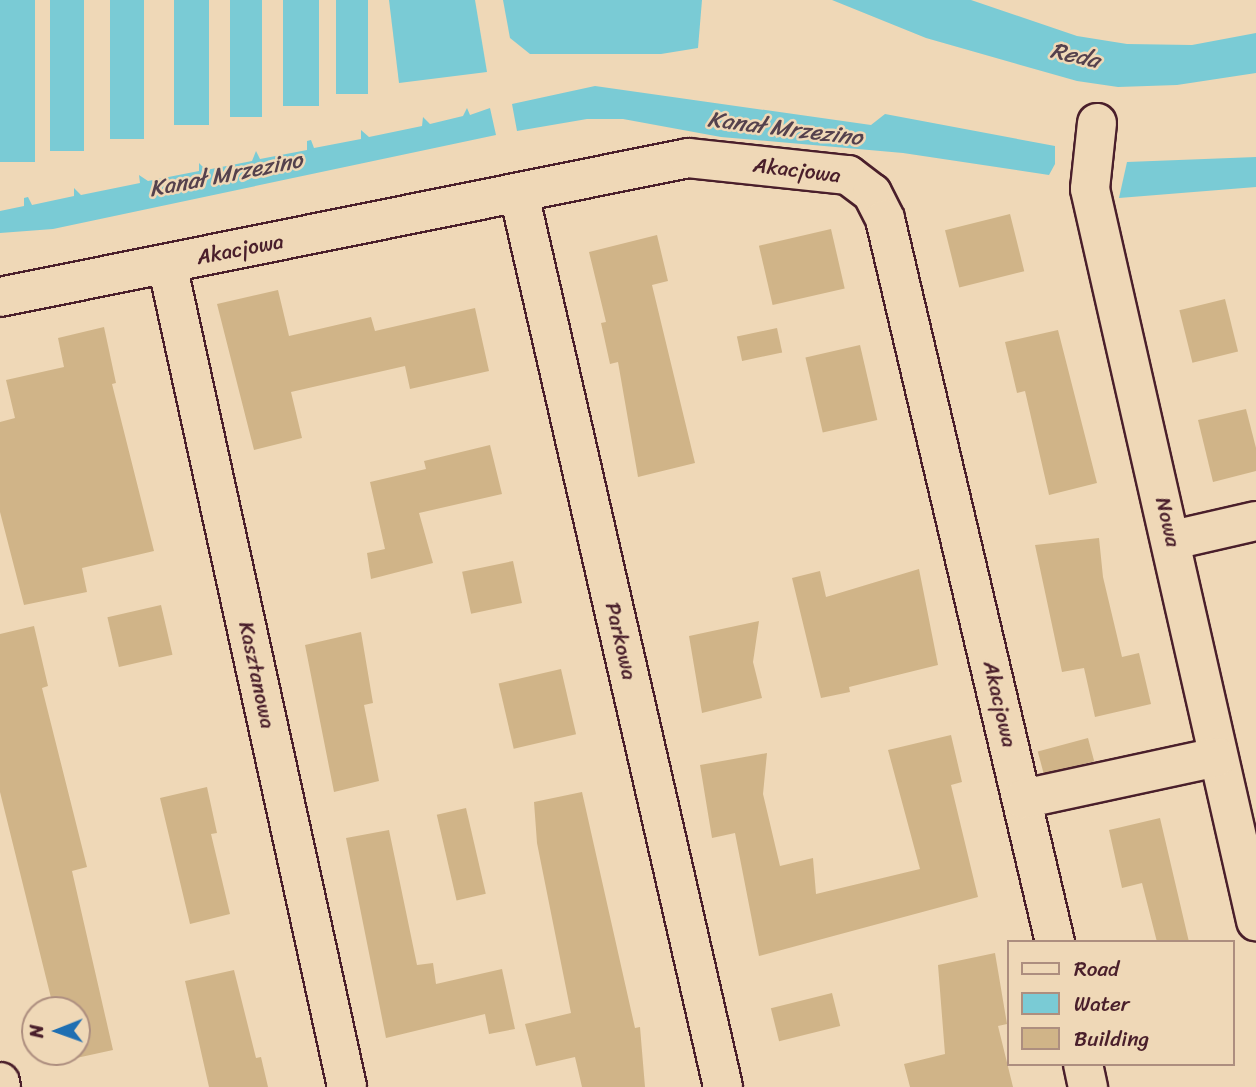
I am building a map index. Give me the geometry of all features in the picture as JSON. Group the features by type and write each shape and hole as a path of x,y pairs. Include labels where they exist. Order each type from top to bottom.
{"street":[{"name":"Nowa","path":"1097,123 1090,189 1173,540 1217,757 1256,921"},
{"name":"Akacjowa","path":"0,297 688,158 848,174 872,193 885,219 1055,940"},
{"name":"Parkowa","path":"519,194 723,1087"},
{"name":"Kasztanowa","path":"167,264 346,1087"},
{"path":"1173,540 1256,520"},
{"path":"1023,799 1217,757"},
{"path":"1083,1066 1088,1087"}],"water":[{"path":"0,0 35,0 35,162 0,162"},
{"path":"50,0 84,0 84,151 50,151"},
{"path":"110,0 144,0 144,139 110,139"},
{"path":"174,0 209,0 209,125 174,125"},
{"path":"230,0 262,0 262,117 230,117"},
{"path":"283,0 319,0 319,106 283,106"},
{"path":"336,0 368,0 368,94 336,94"},
{"path":"389,0 475,0 487,72 399,83"},
{"path":"503,0 702,0 698,48 661,54 530,54 510,38"},
{"name":"Reda","path":"832,0 971,0 1077,36 1127,44 1192,45 1256,33 1256,73 1177,85 1118,87 1077,81 926,38"},
{"name":"Kanał Mrzezino","path":"595,86 871,125 885,114 1055,146 1055,164 1049,175 903,153 721,137 623,119 587,119 517,131 512,104"},
{"name":"Kanał Mrzezino","path":"467,108 470,115 490,108 496,135 53,229 0,233 0,211 24,206 24,198 28,197 32,205 74,196 74,188 81,195 140,183 139,175 148,181 199,171 199,163 206,170 252,161 256,151 260,159 307,150 307,141 311,140 314,148 361,139 361,130 369,137 422,126 423,117 430,124 463,116"},
{"path":"1256,157 1256,187 1119,198 1127,162"}],"building":[{"path":"1010,214 1024,271 959,287 945,230"},
{"path":"831,229 845,288 773,305 759,246"},
{"path":"657,235 668,281 652,285 695,463 638,477 618,362 610,364 601,323 606,322 589,252"},
{"path":"278,290 289,336 371,317 375,331 475,308 489,371 410,389 405,366 291,392 302,438 254,450 217,304"},
{"path":"1225,299 1238,351 1192,363 1179,310"},
{"path":"104,327 116,383 112,384 154,551 82,568 87,592 24,605 0,512 0,422 15,418 6,380 64,367 58,338"},
{"path":"777,328 782,352 742,361 737,337"},
{"path":"1058,330 1097,483 1049,495 1025,391 1017,393 1005,342"},
{"path":"860,345 877,420 823,433 805,358"},
{"path":"1246,409 1256,448 1256,471 1213,482 1198,420"},
{"path":"490,445 502,494 419,513 433,563 371,579 367,553 385,549 370,482 426,469 424,461"},
{"path":"1099,538 1103,577 1122,657 1139,653 1151,704 1095,717 1084,668 1062,672 1035,545"},
{"path":"513,561 522,603 471,614 462,572"},
{"path":"919,569 938,665 849,687 850,692 821,698 792,578 820,571 826,597"},
{"path":"161,605 172,655 119,667 107,617"},
{"path":"759,621 753,662 762,698 702,713 689,636"},
{"path":"34,626 48,686 42,688 87,867 72,871 113,1050 91,1055 91,996 51,996 0,792 0,634"},
{"path":"361,632 373,703 364,705 379,781 334,792 305,645"},
{"path":"561,669 576,734 514,749 499,683"},
{"path":"951,735 962,782 951,785 978,897 759,956 735,833 712,838 700,765 767,753 763,794 780,866 813,858 816,894 920,869 888,750"},
{"path":"1088,738 1094,761 1044,775 1038,751"},
{"path":"207,787 217,833 211,834 230,914 190,924 160,798"},
{"path":"582,792 635,1028 640,1027 645,1087 582,1087 575,1057 536,1066 525,1024 571,1013 537,843 534,802"},
{"path":"466,808 486,894 457,900 437,815"},
{"path":"1160,818 1189,940 1156,940 1142,883 1122,888 1109,830"},
{"path":"389,830 417,965 433,963 436,984 502,969 515,1029 489,1034 485,1014 386,1038 346,838"},
{"path":"995,953 1007,1024 998,1026 1013,1087 910,1087 904,1064 945,1054 938,965"},
{"path":"234,970 256,1058 261,1057 268,1087 209,1087 185,981"},
{"path":"832,993 840,1026 779,1041 771,1008"}]}
